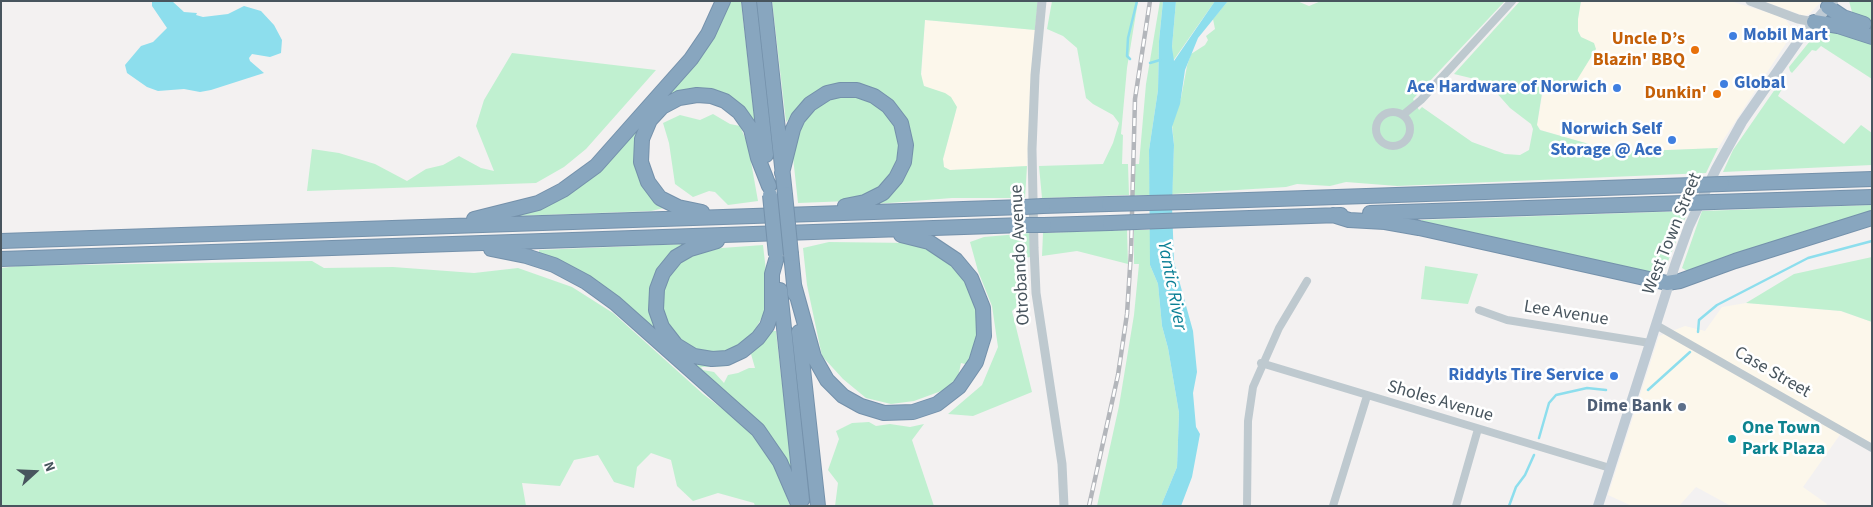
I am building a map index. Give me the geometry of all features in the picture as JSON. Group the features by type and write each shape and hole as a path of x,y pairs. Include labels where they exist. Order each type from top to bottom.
{"highway":[{"path":"435,227 527,206 563,190 589,173 611,151 691,59 708,34 723,1"},
{"path":"749,1 801,506"},
{"path":"764,1 818,506"},
{"path":"1830,4 1843,17 1872,27"},
{"path":"1814,22 1838,26 1872,37"},
{"path":"782,173 796,122 810,104 827,94 846,89 866,92 883,102 898,119 905,136 906,153 901,170 891,186 880,195 865,202 830,207 807,214"},
{"path":"732,217 678,207 663,200 652,189 644,173 640,151 648,124 662,107 680,98 696,94 717,98 732,105 748,123 769,190"},
{"path":"1814,180 1836,174 1872,172"},
{"path":"1,241 1872,179"},
{"path":"1,259 1872,196"},
{"path":"1333,215 1351,220 1385,222 1419,228 1655,282 1669,283 1872,218"},
{"path":"794,285 814,357 827,380 848,399 871,410 899,414 926,409 949,396 970,373 984,342 984,315 975,286 956,260 932,244 908,236 870,231"},
{"path":"756,234 696,246 681,253 668,264 658,284 655,305 659,323 672,341 690,354 712,359 734,356 751,345 764,330 770,316 773,296 772,274 776,257"},
{"path":"453,244 533,258 571,273 601,292 750,421 775,454 801,506"}],"main road":[{"name":"West Town Street","path":"1598,506 1689,226 1728,145 1766,86 1814,22 1830,4"}],"street":[{"name":"Otrobando Avenue","path":"1042,1 1035,75 1032,149 1034,248 1036,293 1062,464 1064,506"},
{"path":"1404,114 1421,100 1512,1"},
{"path":"1750,1 1798,19 1814,22"},
{"path":"1400,111 1404,114 1410,124 1406,140 1391,147 1383,144 1376,133 1380,119 1389,112 1400,111"},
{"path":"1247,506 1248,421 1252,387 1261,363 1307,280"},
{"name":"Lee Avenue","path":"1479,310 1504,319 1650,344"},
{"name":"Case Street","path":"1656,324 1872,448"},
{"name":"Sholes Avenue","path":"1261,363 1610,468"},
{"path":"1333,506 1367,396"},
{"path":"1456,506 1478,429"}],"shaded area":[{"path":"1581,1 1730,1 1776,15 1786,20 1791,27 1792,34 1718,148 1617,152 1541,130 1537,125 1543,92 1570,89 1595,51 1595,45 1581,37 1578,31"},
{"path":"1764,1 1822,1 1809,14 1804,16"},
{"path":"925,20 1035,30 1027,166 950,170 944,167 943,159 956,111 951,97 927,88 921,82"},
{"path":"1746,303 1840,311 1872,322 1872,443 1844,429 1803,487 1827,504 1826,506 1731,506 1696,487 1679,506 1632,506 1608,495 1659,336 1685,326 1705,331 1722,307"}],"green space":[{"path":"727,1 741,1 755,124 716,94 656,106"},
{"path":"772,1 1038,1 1035,30 925,20 921,74 924,86 945,93 951,97 957,107 943,159 944,167 950,170 1027,166 1025,198 952,198 876,204 895,188 907,131 857,85 798,110 786,122"},
{"path":"1052,1 1138,1 1127,68 1121,134 1123,135 1122,164 1128,164 1129,195 1042,198 1039,166 1103,164 1113,143 1119,123 1113,115 1086,98 1077,48 1063,36 1047,29"},
{"path":"1160,1 1163,1 1159,41 1158,90 1149,150 1150,195 1134,195 1135,164 1139,164 1146,84"},
{"path":"1176,1 1215,1 1173,61 1172,47"},
{"path":"1228,1 1297,1 1309,6 1321,1 1505,1 1413,99 1419,110 1422,107 1472,142 1505,154 1520,155 1529,150 1533,129 1531,124 1510,108 1487,82 1454,74 1520,1 1581,1 1578,31 1581,37 1594,43 1596,49 1572,88 1565,92 1548,90 1542,93 1537,125 1540,130 1617,152 1718,148 1706,173 1397,186 1346,182 1330,186 1297,184 1286,187 1172,194 1174,145 1172,124 1181,98 1187,66 1191,54 1205,45 1208,40 1206,36 1215,29 1213,19"},
{"path":"1849,1 1872,1 1872,22 1852,12"},
{"path":"1831,30 1872,43 1872,79 1821,46 1816,51 1812,50 1792,73 1790,71 1789,67 1810,41 1824,31"},
{"path":"512,53 656,70 586,149 564,167 536,183 307,191 312,149 339,153 375,164 407,181 426,169 443,165 459,156 481,168 494,171 476,126 484,100"},
{"path":"1780,82 1783,82 1783,87 1778,96 1844,144 1861,125 1872,133 1872,165 1723,172 1733,150"},
{"path":"847,94 872,99 892,118 901,139 898,167 881,189 849,201 798,203 792,148 804,119 822,101"},
{"path":"713,114 730,124 740,126 748,145 758,201 728,205 715,192 709,191 693,197 675,184 669,143 663,123 680,115 700,120"},
{"path":"644,119 637,149 659,202 664,208 651,211 516,216 518,213 547,202"},
{"path":"1872,205 1872,213 1687,271 1682,268 1702,211"},
{"path":"1688,211 1665,269 1659,276 1420,222 1422,220"},
{"path":"1127,230 1128,264 1077,251 1042,256 1043,233"},
{"path":"1134,230 1151,230 1150,265 1158,284 1162,326 1168,348 1179,413 1177,467 1161,506 1097,506 1119,406 1134,315 1139,264 1134,264"},
{"path":"1030,233 1030,257 1025,258 1026,298 1012,311 1032,392 973,416 948,414 982,385 998,347 992,306 978,271 970,242 984,237"},
{"path":"829,242 912,243 932,250 960,271 977,301 980,337 969,365 961,363 958,377 944,390 914,401 891,404 866,398 843,379 822,356 807,285 803,248"},
{"path":"685,244 660,268 661,339 539,254 539,250"},
{"path":"763,245 768,288 766,310 751,337 736,348 719,353 685,348 665,326 660,300 666,278 676,263 692,253 708,249"},
{"path":"1872,257 1872,322 1841,311 1746,303 1794,274"},
{"path":"312,261 324,268 393,267 474,273 518,268 572,287 613,313 703,394 750,430 774,463 790,506 755,506 754,503 718,493 693,501 677,486 671,460 651,453 637,467 634,488 614,482 598,455 574,460 560,486 522,483 526,506 1,506 1,268 19,266"},
{"path":"1425,266 1478,274 1468,304 1421,299"},
{"path":"771,331 776,331 793,473 790,477 685,356 708,364","holes":["751,354 755,368 749,368 728,375 724,383 714,372 703,370 701,367 728,366"]},
{"path":"869,422 876,426 890,424 910,427 924,424 912,440 934,506 835,506 838,483 828,470 839,439 836,431 852,423"}],"water":[{"path":"152,1 172,1 184,12 197,13 196,15 203,17 228,14 244,6 261,11 274,25 282,40 281,53 270,57 252,54 249,58 250,61 264,73 211,90 200,92 184,89 158,91 147,87 127,73 125,65 141,46 153,42 167,28 152,6"},
{"name":"Yantic River","path":"1163,1 1176,1 1172,47 1174,61 1215,1 1228,1 1198,38 1185,70 1180,104 1172,127 1174,145 1172,206 1174,262 1193,331 1197,372 1193,393 1196,427 1200,434 1192,477 1181,506 1161,506 1177,467 1179,413 1168,348 1162,326 1158,284 1150,265 1149,150 1158,90 1159,41"}],"waterway":[{"path":"1130,59 1127,56 1128,38 1137,1"},
{"path":"1150,63 1160,60"},
{"path":"1698,332 1699,320 1717,305 1808,258 1872,241"},
{"path":"1648,390 1690,352"},
{"path":"1539,438 1549,403 1556,395 1587,388 1606,390"},
{"path":"1509,506 1516,487 1525,475 1534,455"}],"railway":[{"path":"1089,506 1118,375 1127,314 1131,252 1135,99 1150,1"}],"place":[{"name":"Mobil Mart","path":"1733,36"},
{"name":"Uncle D’s Blazin' BBQ","path":"1695,50"},
{"name":"Global","path":"1724,84"},
{"name":"Ace Hardware of Norwich","path":"1617,88"},
{"name":"Dunkin'","path":"1717,94"},
{"name":"Norwich Self Storage @ Ace","path":"1672,140"},
{"name":"Riddyls Tire Service","path":"1614,376"},
{"name":"Dime Bank","path":"1682,407"},
{"name":"One Town Park Plaza","path":"1732,439"}]}
